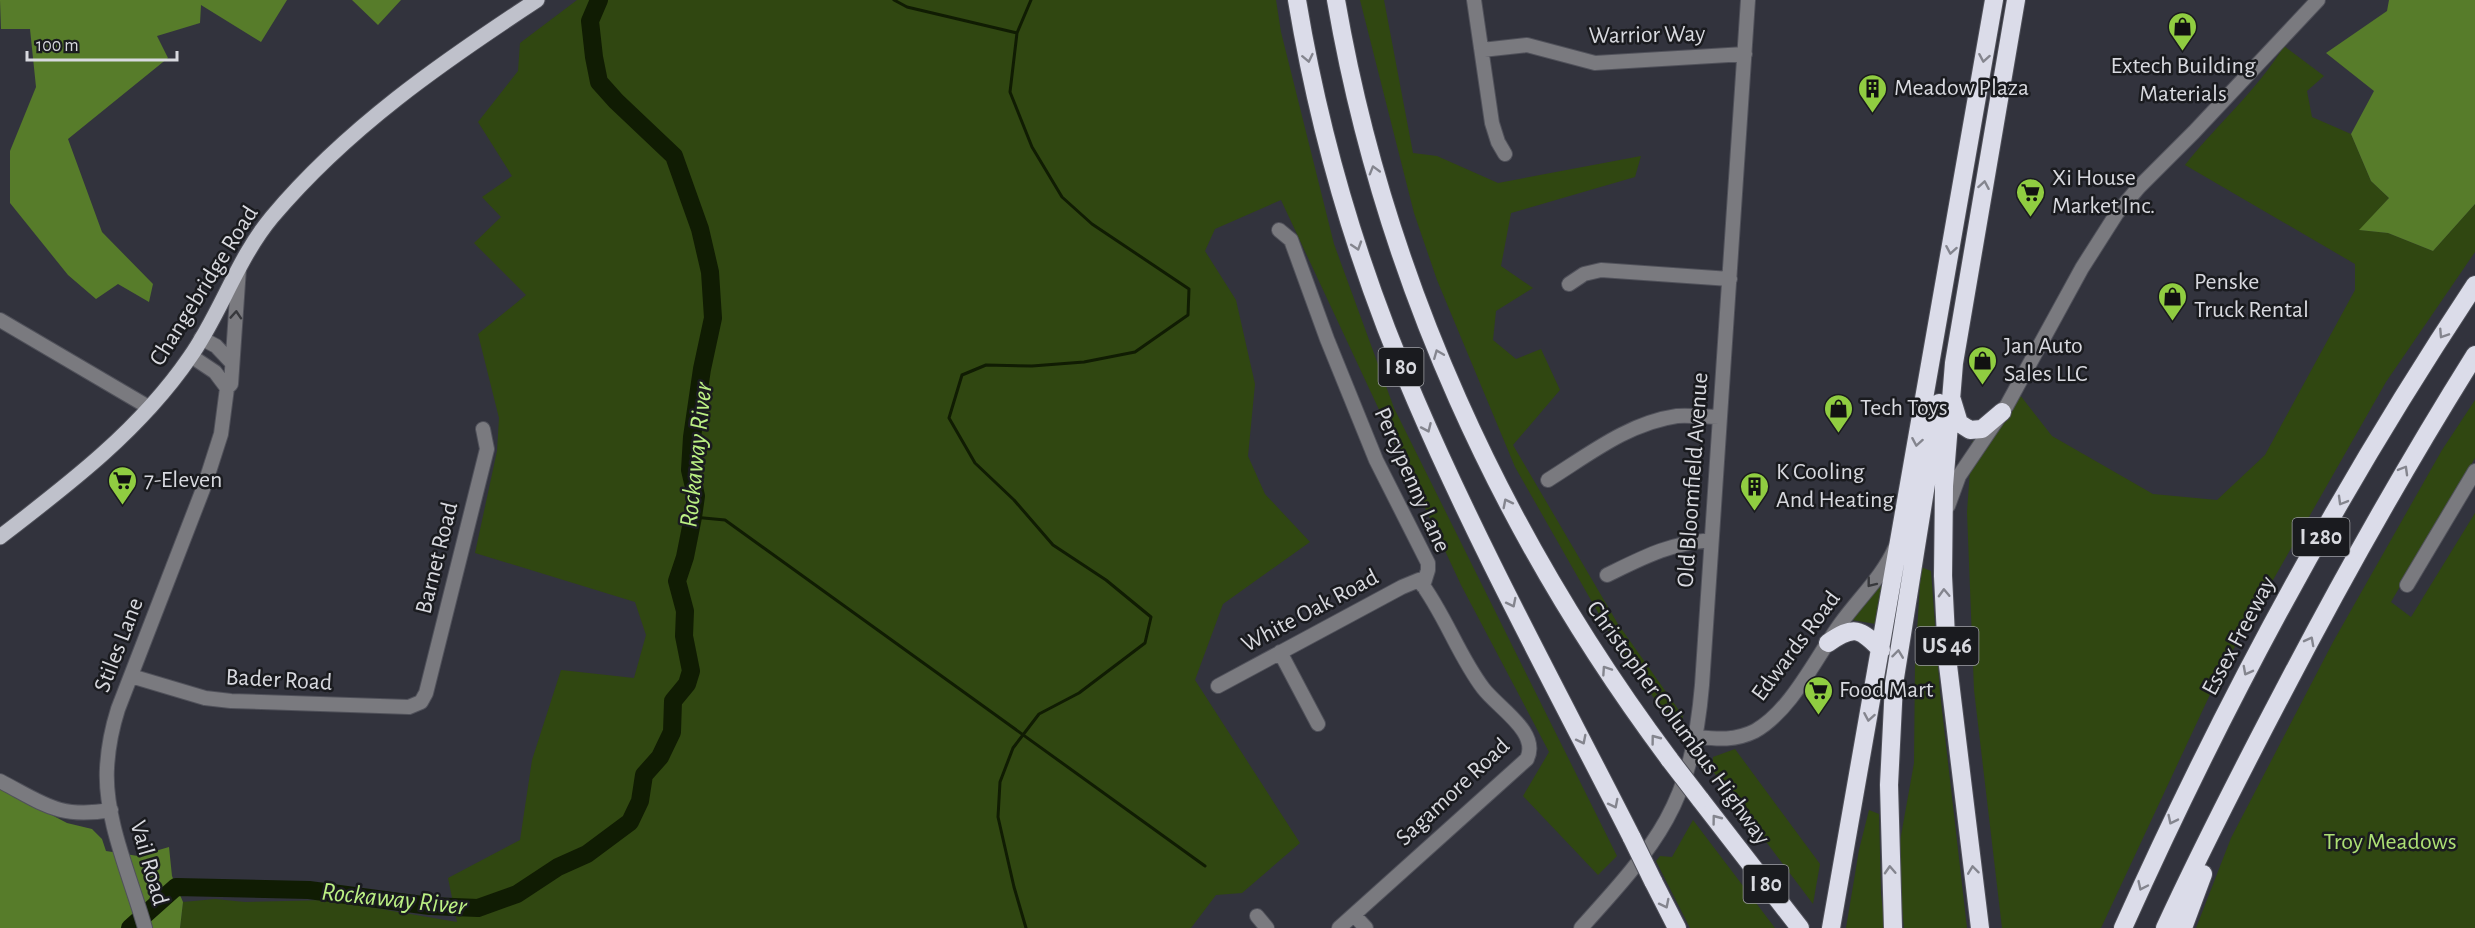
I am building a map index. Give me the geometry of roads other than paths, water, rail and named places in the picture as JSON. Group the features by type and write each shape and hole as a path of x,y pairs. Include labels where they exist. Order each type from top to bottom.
{"highway":[{"name":"I 80","path":"1297,0 1312,78 1339,187 1365,268 1401,366 1430,434 1495,569 1677,928"},
{"name":"Christopher Columbus Highway","path":"1336,0 1349,70 1376,176 1410,282 1450,385 1498,486 1557,594 1615,684 1670,760 1800,928"},
{"name":"US 46","path":"1831,928 1994,0"},
{"name":"US 46","path":"1980,928 1947,657 1943,541 1944,486 1954,363 2016,0"},
{"name":"Essex Freeway","path":"2123,928 2211,741 2294,585 2366,459 2475,285"},
{"name":"I 280","path":"2243,767 2379,513 2475,355"},
{"path":"1893,928 1889,809 1894,684 1905,604 1944,373 1954,363"},
{"path":"1951,393 1959,423 1970,430 1982,429 2002,412"},
{"path":"1828,643 1846,632 1857,631 1869,638 1881,650"},
{"path":"2165,928 2243,767"},
{"path":"2183,928 2243,767"},
{"path":"1732,840 1737,864 1784,928"}],"main road":[{"name":"Changebridge Road","path":"0,537 86,470 150,408 191,356 252,242 271,218 328,157 420,78 537,0"}],"street":[{"path":"1474,0 1492,123 1498,142 1505,154"},
{"name":"Old Bloomfield Avenue","path":"1589,925 1666,824 1682,789 1696,737 1748,0"},
{"path":"1943,541 1948,506 1959,476 2002,412 2082,268 2117,213 2139,187 2318,0"},
{"name":"Warrior Way","path":"1482,50 1527,45 1595,63 1745,54"},
{"name":"Percypenny Lane","path":"1279,230 1291,240 1327,339 1376,460 1424,553 1428,570 1423,586"},
{"name":"Stiles Lane","path":"111,810 107,768 111,732 130,676 205,484 221,434 227,388 231,384 239,268"},
{"path":"1569,284 1584,274 1601,270 1730,279"},
{"path":"0,320 150,408"},
{"path":"201,338 220,350 232,363"},
{"path":"191,356 215,372 227,388"},
{"path":"1548,480 1623,433 1641,425 1680,416 1719,417"},
{"name":"Barnet Road","path":"424,696 487,449 483,429"},
{"path":"2407,585 2475,471"},
{"name":"Edwards Road","path":"1696,737 1723,740 1738,738 1769,721 1800,683 1839,625 1887,563 1901,533"},
{"path":"1607,575 1660,550 1682,543 1711,540"},
{"name":"White Oak Road","path":"1218,686 1402,587 1419,580 1423,586"},
{"name":"Sagamore Road","path":"1339,928 1527,759 1530,753 1526,733 1484,690 1423,586"},
{"path":"1280,652 1318,724"},
{"name":"Bader Road","path":"130,676 205,698 231,701 409,707 421,702 424,696"},
{"path":"0,781 64,812 76,814 111,810"},
{"name":"Vail Road","path":"111,810 145,928"},
{"path":"1354,915 1366,928"},
{"path":"1257,916 1267,928"}],"waterway":[{"name":"Rockaway River","path":"130,928 176,887 309,890 430,906 478,908 517,894 558,867 587,854 630,822 640,801 644,775 660,757 672,732 673,701 687,684 691,671 684,636 685,611 677,581 685,557 696,496 690,470 692,437 702,369 713,318 710,272 700,229 674,156 599,82 590,21 599,0"},
{"path":"894,0 907,7 1017,33"},
{"path":"1026,928 998,817 1000,782 1013,748 1039,714 1079,693 1145,643 1151,617 1106,580 1053,545 1014,500 975,463 949,418 962,375 986,365 1032,366 1084,362 1135,352 1188,315 1189,289 1092,224 1062,197 1032,147 1010,92 1017,33 1031,0"},
{"path":"693,517 725,520 1205,866"}],"place":[{"name":"Extech Building Materials","path":"2183,52"},
{"name":"Meadow Plaza","path":"1873,114"},
{"name":"Xi House Market Inc.","path":"2031,218"},
{"name":"Penske Truck Rental","path":"2173,322"},
{"name":"Jan Auto Sales LLC","path":"1983,386"},
{"name":"Tech Toys","path":"1839,434"},
{"name":"7-Eleven","path":"123,506"},
{"name":"K Cooling And Heating","path":"1755,512"},
{"name":"Food Mart","path":"1818,716"}],"park label":[{"name":"Troy Meadows","path":"2390,842"}]}
